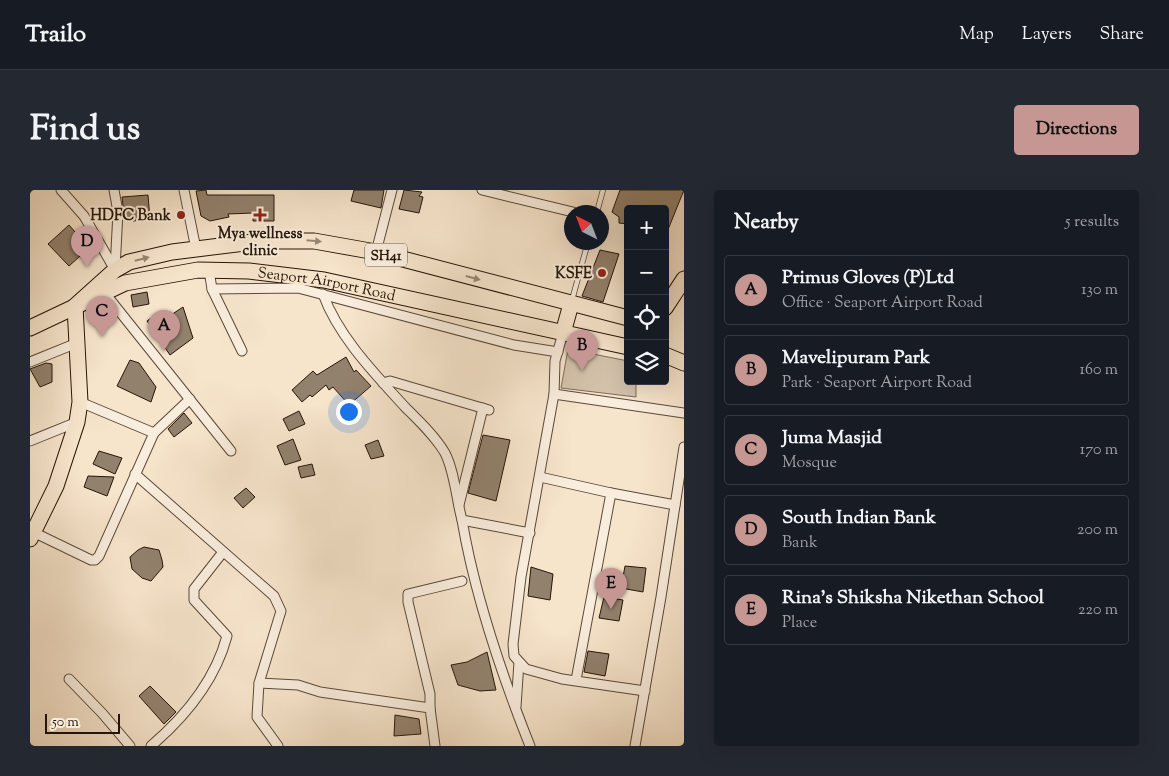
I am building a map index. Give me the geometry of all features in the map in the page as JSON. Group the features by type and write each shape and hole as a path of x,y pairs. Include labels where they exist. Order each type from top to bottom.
{"main road":[{"name":"SH41","path":"75,306 115,270 129,262 172,252 261,241 314,240 376,252 624,317"},
{"name":"Seaport Airport Road","path":"30,328 125,283 198,270 249,271 324,280 624,346"},
{"path":"669,302 684,278"},
{"path":"563,333 571,304"},
{"path":"32,536 56,486 77,422 80,402 75,306"},
{"path":"669,357 684,363"}],"street":[{"path":"61,190 84,216 115,270"},
{"path":"114,190 118,212 115,270"},
{"path":"184,190 196,249"},
{"path":"376,252 392,190"},
{"path":"482,190 564,210"},
{"path":"209,270 212,288 242,351"},
{"path":"212,288 298,288 514,345 558,352"},
{"path":"104,292 232,451"},
{"path":"323,294 330,314 383,383 431,434 445,453 453,476 467,550 487,625 530,746"},
{"path":"563,333 555,362 554,394 522,577 513,644 514,656 526,669 576,680 645,691"},
{"path":"30,362 77,343"},
{"path":"383,383 390,381 486,409 459,508"},
{"path":"554,394 684,413"},
{"path":"32,536 95,560 99,556 154,433 190,399"},
{"path":"80,402 154,433"},
{"path":"30,441 77,422"},
{"path":"637,744 684,447"},
{"path":"135,474 274,596 280,612 259,683 257,717 276,745"},
{"path":"540,477 675,505"},
{"path":"576,680 610,493"},
{"path":"462,520 530,533"},
{"path":"151,746 172,728 202,694 223,652 227,636 194,600 194,589 223,552"},
{"path":"435,746 430,694 408,602 408,594 462,581"},
{"path":"516,708 519,662"},
{"path":"69,679 102,713 130,746"},
{"path":"259,683 298,685 320,692 430,708"}],"lane":[{"path":"599,205 603,190"},
{"path":"571,304 586,250"}],"shaded area":[{"path":"568,349 624,360 624,385 636,385 636,397 561,388"}],"building":[{"path":"206,190 207,195 274,195 274,221 253,221 253,213 228,214 229,217 210,221 201,216 196,191"},
{"path":"354,190 384,190 381,208 351,201"},
{"path":"404,190 422,192 419,196 423,197 419,213 399,209"},
{"path":"620,190 684,190 669,227 669,205 624,205 624,224 619,223 619,217 612,212"},
{"path":"148,195 150,219 133,221 124,214 122,197"},
{"path":"69,225 89,248 69,266 48,244"},
{"path":"600,250 619,254 603,302 582,296"},
{"path":"147,292 149,304 133,307 131,295"},
{"path":"183,307 193,338 170,355 147,321 158,313 162,321"},
{"path":"346,357 354,372 356,370 371,386 349,405 333,387 329,390 326,385 312,397 310,395 302,402 292,390 313,371 317,375"},
{"path":"130,360 139,363 156,387 151,402 117,386"},
{"path":"46,363 52,364 52,382 40,387 30,369"},
{"path":"299,411 305,424 289,431 283,419"},
{"path":"184,413 192,423 174,437 168,429"},
{"path":"483,435 510,440 496,501 468,493"},
{"path":"293,439 301,460 285,465 277,446"},
{"path":"378,440 384,456 371,459 365,445"},
{"path":"99,451 122,458 115,474 93,464"},
{"path":"312,464 315,475 301,478 298,467"},
{"path":"88,476 114,477 107,496 84,487"},
{"path":"246,488 255,497 243,508 234,498"},
{"path":"144,547 159,550 162,560 163,567 151,581 142,578 132,569 130,557"},
{"path":"625,566 646,568 643,592 621,588"},
{"path":"531,567 553,574 550,600 528,596"},
{"path":"604,597 623,600 619,621 599,618"},
{"path":"588,651 609,654 605,676 584,672"},
{"path":"487,652 496,690 480,691 458,685 451,665 467,662"},
{"path":"150,686 176,712 164,724 139,696"},
{"path":"395,715 419,719 421,734 394,736"}],"place":[{"name":"HDFC Bank","path":"181,215"},
{"name":"Mya wellness clinic","path":"260,215"},
{"name":"South Indian Bank","path":"87,267"},
{"name":"KSFE","path":"602,273"},
{"name":"Juma Masjid","path":"102,337"},
{"name":"Primus Gloves (P)Ltd","path":"164,351"},
{"name":"Mavelipuram Park","path":"582,371"},
{"name":"Rina's Shiksha Nikethan School","path":"611,609"}]}
